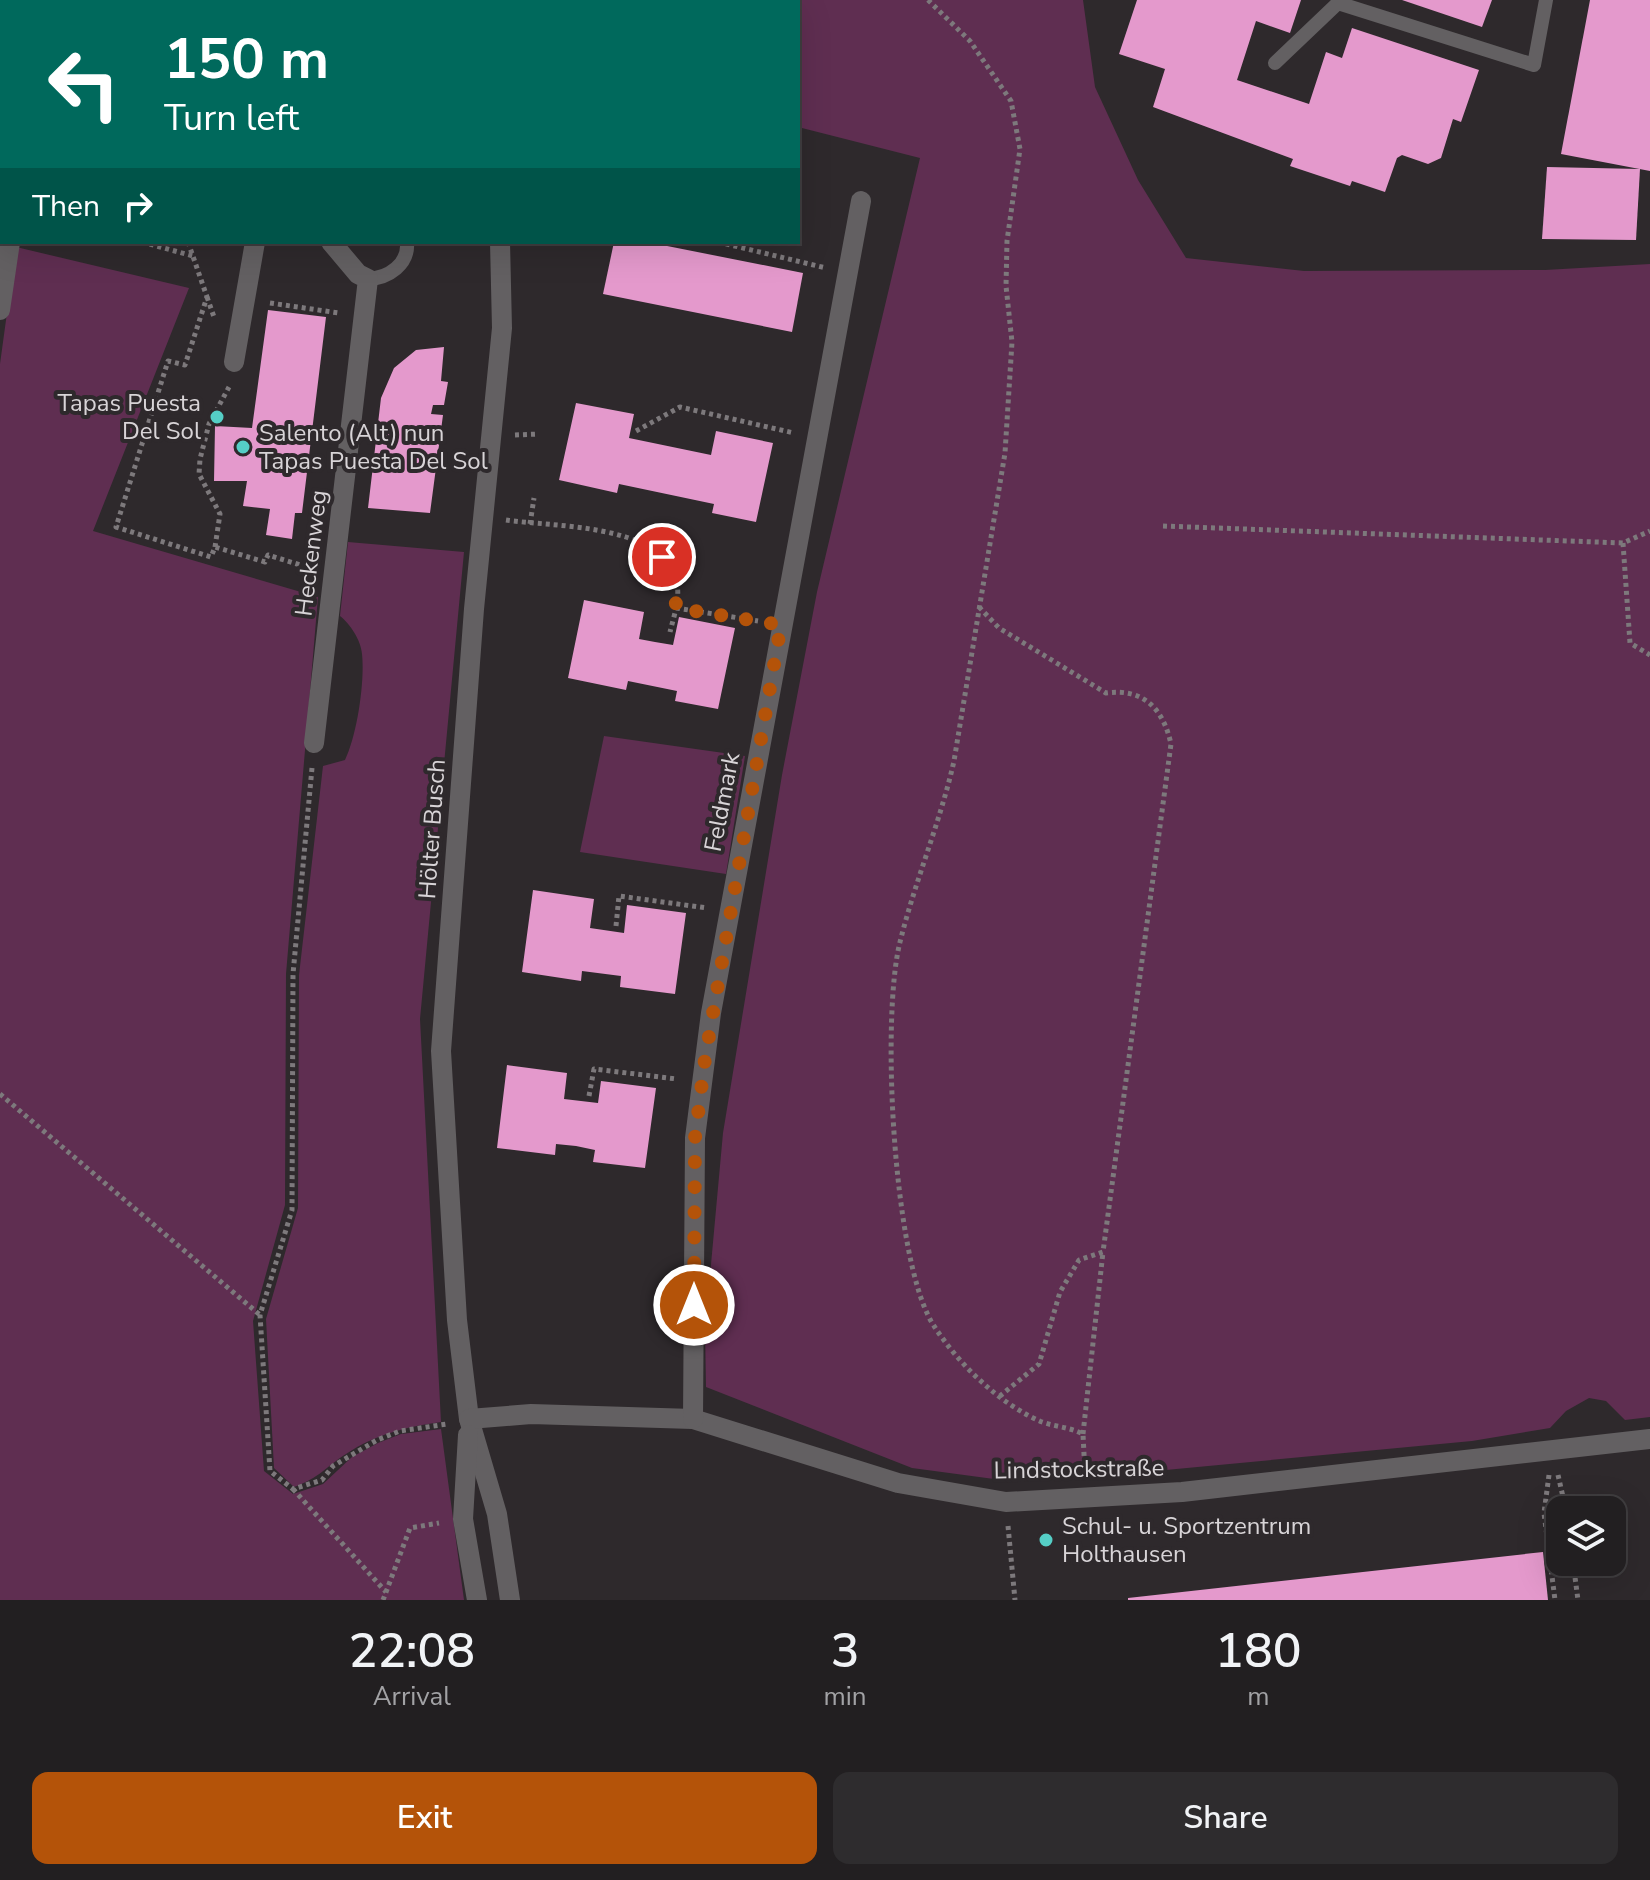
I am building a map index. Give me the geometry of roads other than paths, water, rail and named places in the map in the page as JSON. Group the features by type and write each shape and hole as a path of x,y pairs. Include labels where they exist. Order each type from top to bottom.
{"street":[{"name":"Feldmark","path":"693,1419 695,1138 702,1082 728,911 861,201"},
{"path":"0,310 10,244"},
{"path":"234,362 255,244"},
{"path":"333,244 358,274 368,279"},
{"name":"Hölter Busch","path":"500,244 502,328 474,609 441,1051 457,1320 469,1419 497,1514 510,1600"},
{"name":"Heckenweg","path":"314,743 368,279"},
{"name":"Lindstockstraße","path":"469,1419 531,1414 693,1419 898,1483 1006,1502 1182,1492 1650,1439"},
{"name":"Hölter Busch","path":"469,1419 463,1519 477,1600"}],"lane":[{"path":"1275,63 1338,3 1534,65 1546,0"},
{"path":"368,279 381,279 397,268 407,253 407,244"}],"place":[{"name":"Tapas Puesta Del Sol","path":"217,417"},
{"name":"Salento (Alt) nun Tapas Puesta Del Sol","path":"243,447"},
{"name":"Schul- u. Sportzentrum Holthausen","path":"1046,1540"}]}
